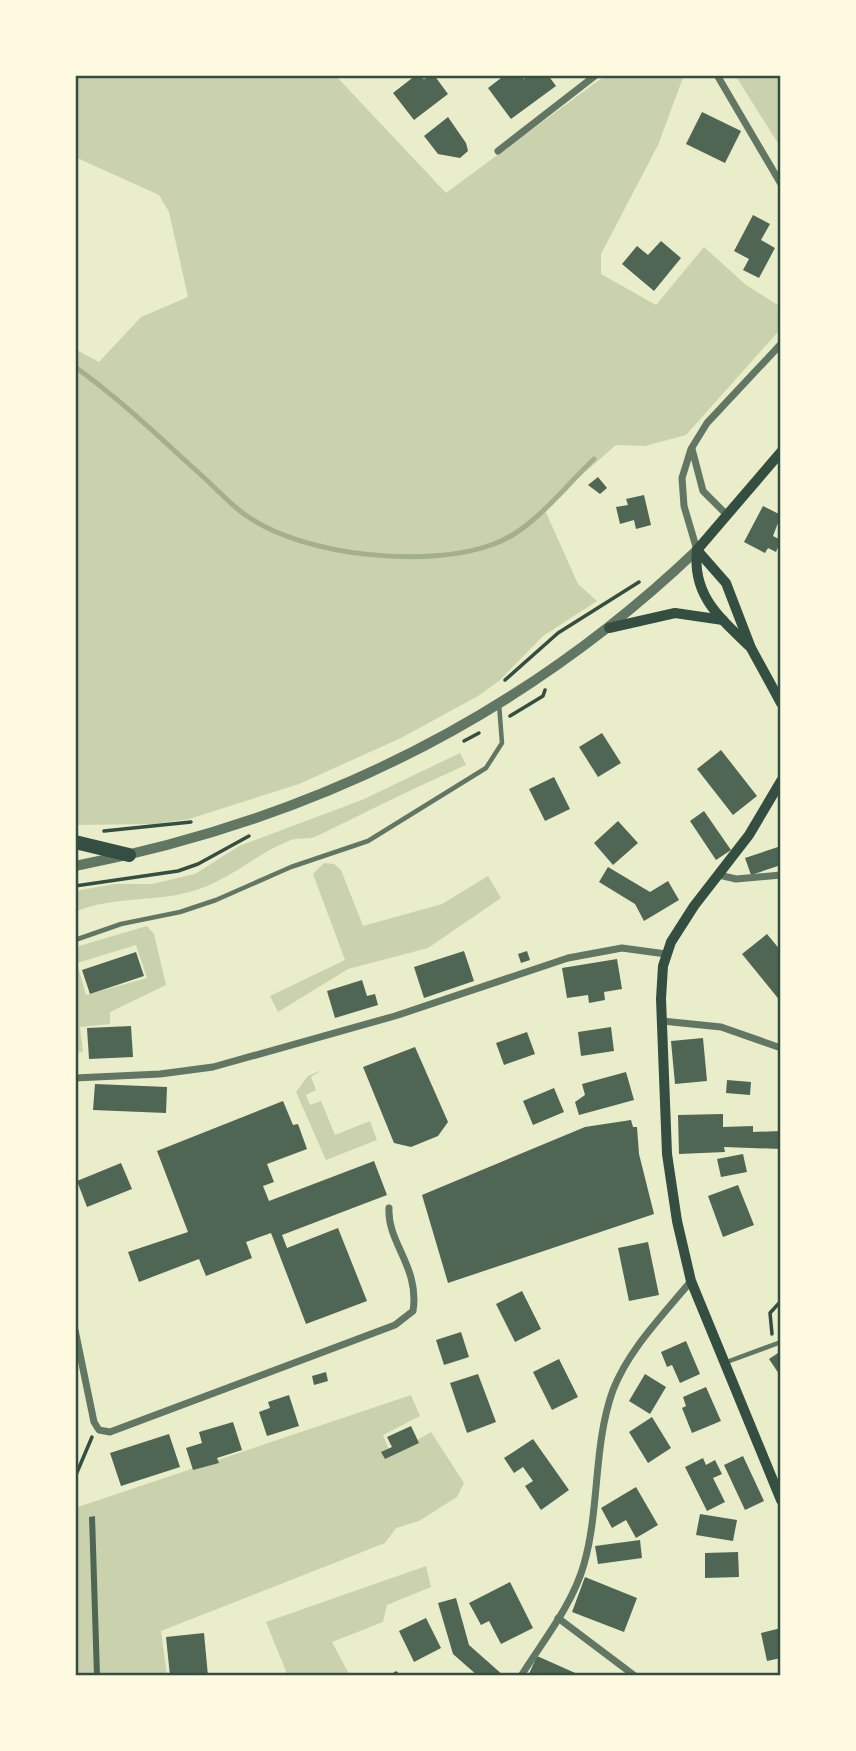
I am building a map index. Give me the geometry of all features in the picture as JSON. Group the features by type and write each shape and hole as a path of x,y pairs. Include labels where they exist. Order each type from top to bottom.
{"highway":[{"path":"75,842 129,855"}],"main road":[{"path":"751,648 723,620 698,586 695,568 697,550 781,452"},
{"path":"697,550 726,583 751,648 780,697"},
{"path":"609,628 675,613 723,620"},
{"path":"781,781 766,810 680,926 666,954 662,980 667,1154 677,1221 691,1281 781,1500"}],"street":[{"path":"498,151 596,75"},
{"path":"717,75 781,184"},
{"path":"75,866 226,830 293,805 423,749 609,628 697,550 684,506 682,478 691,449 707,423 781,344"},
{"path":"691,449 703,491 727,515"},
{"path":"719,875 736,879 781,875"},
{"path":"75,1078 160,1074 214,1066 395,1016 568,958 622,948 666,954"},
{"path":"662,1021 721,1027 781,1048"},
{"path":"75,1330 96,1427 104,1432 116,1431 395,1325 413,1311 416,1293 412,1275 390,1221 389,1208"},
{"path":"521,1676 558,1618 584,1564 606,1413 614,1389 626,1362 691,1281"},
{"path":"558,1618 635,1676"}],"lane":[{"path":"75,940 121,924 180,912 216,900 290,867 368,841 486,768 502,743 499,702"},
{"path":"723,1363 772,1343 781,1342"}],"path":[{"path":"497,686 558,633 634,583 669,576"},
{"path":"100,832 138,830 199,820"},
{"path":"772,1343 770,1312 781,1301"},
{"path":"75,1477 96,1427"}],"green space":[{"path":"75,75 335,75 446,193 606,75 617,78 620,75 684,75 658,145 601,254 601,274 656,305 704,247 746,285 781,307 781,327 777,333 686,435 645,446 616,445 544,508 578,584 597,601 543,636 499,681 478,696 401,738 299,784 189,819 155,824 75,825 75,349 99,362 141,317 188,297 169,212 159,195 75,157"},
{"path":"735,75 781,75 781,148"},
{"path":"460,753 466,765 317,836 294,839 279,845 209,885 181,894 105,903 75,912 75,891 115,884 152,884 195,874 239,846 362,800"},
{"path":"324,863 334,864 341,870 363,926 442,904 488,876 501,898 428,948 348,969 278,1012 270,996 345,960 313,874"},
{"path":"147,926 154,934 166,985 110,1012 110,1024 80,1027 83,1052 75,1053 75,954 79,946","holes":["136,945 147,978 86,995 77,963"]},
{"path":"322,1070 311,1077 316,1090 306,1095 310,1105 321,1101 335,1135 370,1121 377,1140 326,1160 296,1092 308,1076"},
{"path":"411,1395 420,1416 383,1435 391,1455 431,1432 464,1483 457,1497 419,1521 396,1528 385,1543 161,1631 167,1676 75,1676 75,1508"},
{"path":"426,1566 431,1587 387,1605 383,1622 332,1642 350,1676 288,1676 266,1622"}],"building":[{"path":"416,75 424,79 434,75 448,94 414,120 393,93"},
{"path":"505,75 521,75 524,79 528,75 548,75 556,86 511,119 488,88"},
{"path":"702,112 741,131 725,163 686,144"},
{"path":"448,117 466,143 468,151 460,158 438,154 424,136"},
{"path":"753,215 770,224 761,240 775,248 759,278 743,270 749,259 734,251"},
{"path":"661,241 681,258 654,291 622,264 637,246 648,255"},
{"path":"598,477 607,488 600,494 588,485"},
{"path":"644,495 651,525 636,529 634,520 620,524 616,507 628,505 626,499"},
{"path":"763,506 781,515 773,536 781,540 776,552 768,548 765,553 744,542"},
{"path":"602,733 621,763 598,777 579,747"},
{"path":"721,750 757,796 733,815 697,769"},
{"path":"554,777 570,809 545,821 529,789"},
{"path":"704,811 731,850 716,860 690,821"},
{"path":"618,821 638,843 613,865 594,843"},
{"path":"781,846 781,865 751,875 745,858"},
{"path":"608,867 650,892 668,881 679,900 644,921 635,904 599,882"},
{"path":"767,934 781,951 781,1002 742,954"},
{"path":"464,951 474,981 424,998 414,967"},
{"path":"527,951 530,960 521,963 518,954"},
{"path":"136,952 144,976 90,994 82,970"},
{"path":"617,959 622,989 604,992 605,1000 589,1003 588,995 567,998 562,968"},
{"path":"362,980 367,996 375,994 378,1005 335,1018 327,991"},
{"path":"131,1026 133,1057 89,1059 87,1028"},
{"path":"611,1027 614,1051 581,1056 578,1032"},
{"path":"527,1032 535,1054 504,1065 496,1043"},
{"path":"703,1038 707,1081 675,1084 671,1041"},
{"path":"415,1047 448,1122 438,1136 411,1147 394,1143 363,1067"},
{"path":"626,1072 634,1100 579,1115 575,1102 585,1095 582,1084"},
{"path":"727,1080 751,1082 750,1095 726,1093"},
{"path":"95,1084 167,1087 166,1113 93,1110"},
{"path":"554,1088 564,1112 533,1125 523,1101"},
{"path":"283,1101 293,1125 298,1124 307,1149 267,1164 274,1182 263,1186 269,1201 374,1161 387,1195 282,1235 287,1248 338,1228 367,1301 306,1324 271,1233 246,1242 252,1258 206,1276 199,1259 139,1282 128,1252 188,1232 157,1151"},
{"path":"723,1114 723,1127 753,1126 753,1132 781,1131 781,1149 724,1147 725,1152 679,1154 678,1115"},
{"path":"631,1120 633,1127 637,1127 639,1154 654,1214 448,1283 422,1195 585,1127"},
{"path":"743,1154 747,1172 721,1177 717,1159"},
{"path":"121,1163 132,1189 87,1207 77,1181"},
{"path":"738,1185 754,1225 723,1237 708,1196"},
{"path":"648,1242 659,1295 629,1301 618,1248"},
{"path":"522,1291 541,1329 515,1342 496,1304"},
{"path":"461,1332 469,1357 444,1365 436,1340"},
{"path":"686,1341 700,1374 680,1383 672,1365 667,1367 661,1352"},
{"path":"781,1351 781,1377 769,1359"},
{"path":"559,1359 578,1397 552,1410 533,1372"},
{"path":"326,1372 328,1381 314,1385 312,1376"},
{"path":"478,1374 496,1422 467,1433 450,1383"},
{"path":"645,1374 666,1387 650,1414 629,1401"},
{"path":"706,1387 721,1421 692,1433 682,1408 686,1406 683,1397"},
{"path":"289,1395 299,1426 267,1436 259,1412 270,1408 268,1402"},
{"path":"652,1417 671,1448 648,1463 629,1432"},
{"path":"233,1422 242,1450 217,1458 219,1463 193,1470 186,1448 202,1443 199,1432"},
{"path":"411,1426 419,1443 385,1459 381,1452 392,1447 387,1437"},
{"path":"169,1434 180,1467 121,1486 110,1453"},
{"path":"533,1439 569,1490 541,1510 525,1486 533,1481 523,1467 514,1473 504,1458"},
{"path":"743,1456 764,1501 745,1510 724,1465"},
{"path":"703,1458 706,1465 715,1460 722,1474 713,1478 725,1502 707,1511 685,1467"},
{"path":"636,1487 658,1525 636,1538 626,1520 612,1528 601,1508"},
{"path":"700,1514 737,1520 733,1541 696,1535"},
{"path":"95,1516 100,1676 94,1676 89,1517"},
{"path":"640,1540 642,1558 598,1564 595,1546"},
{"path":"738,1552 739,1577 705,1578 705,1553"},
{"path":"585,1577 637,1598 624,1632 572,1612"},
{"path":"510,1582 533,1628 501,1644 489,1621 481,1625 469,1603"},
{"path":"456,1598 469,1645 504,1676 478,1676 453,1654 438,1603"},
{"path":"426,1618 441,1648 414,1662 399,1631"},
{"path":"781,1628 781,1658 767,1661 761,1633"},
{"path":"204,1633 208,1676 170,1676 166,1637"},
{"path":"537,1656 582,1676 528,1676"}],"waterway":[{"path":"75,367 139,419 241,512 271,530 333,549 402,557 436,556 467,552 494,544 522,529 535,518 594,459"}]}
